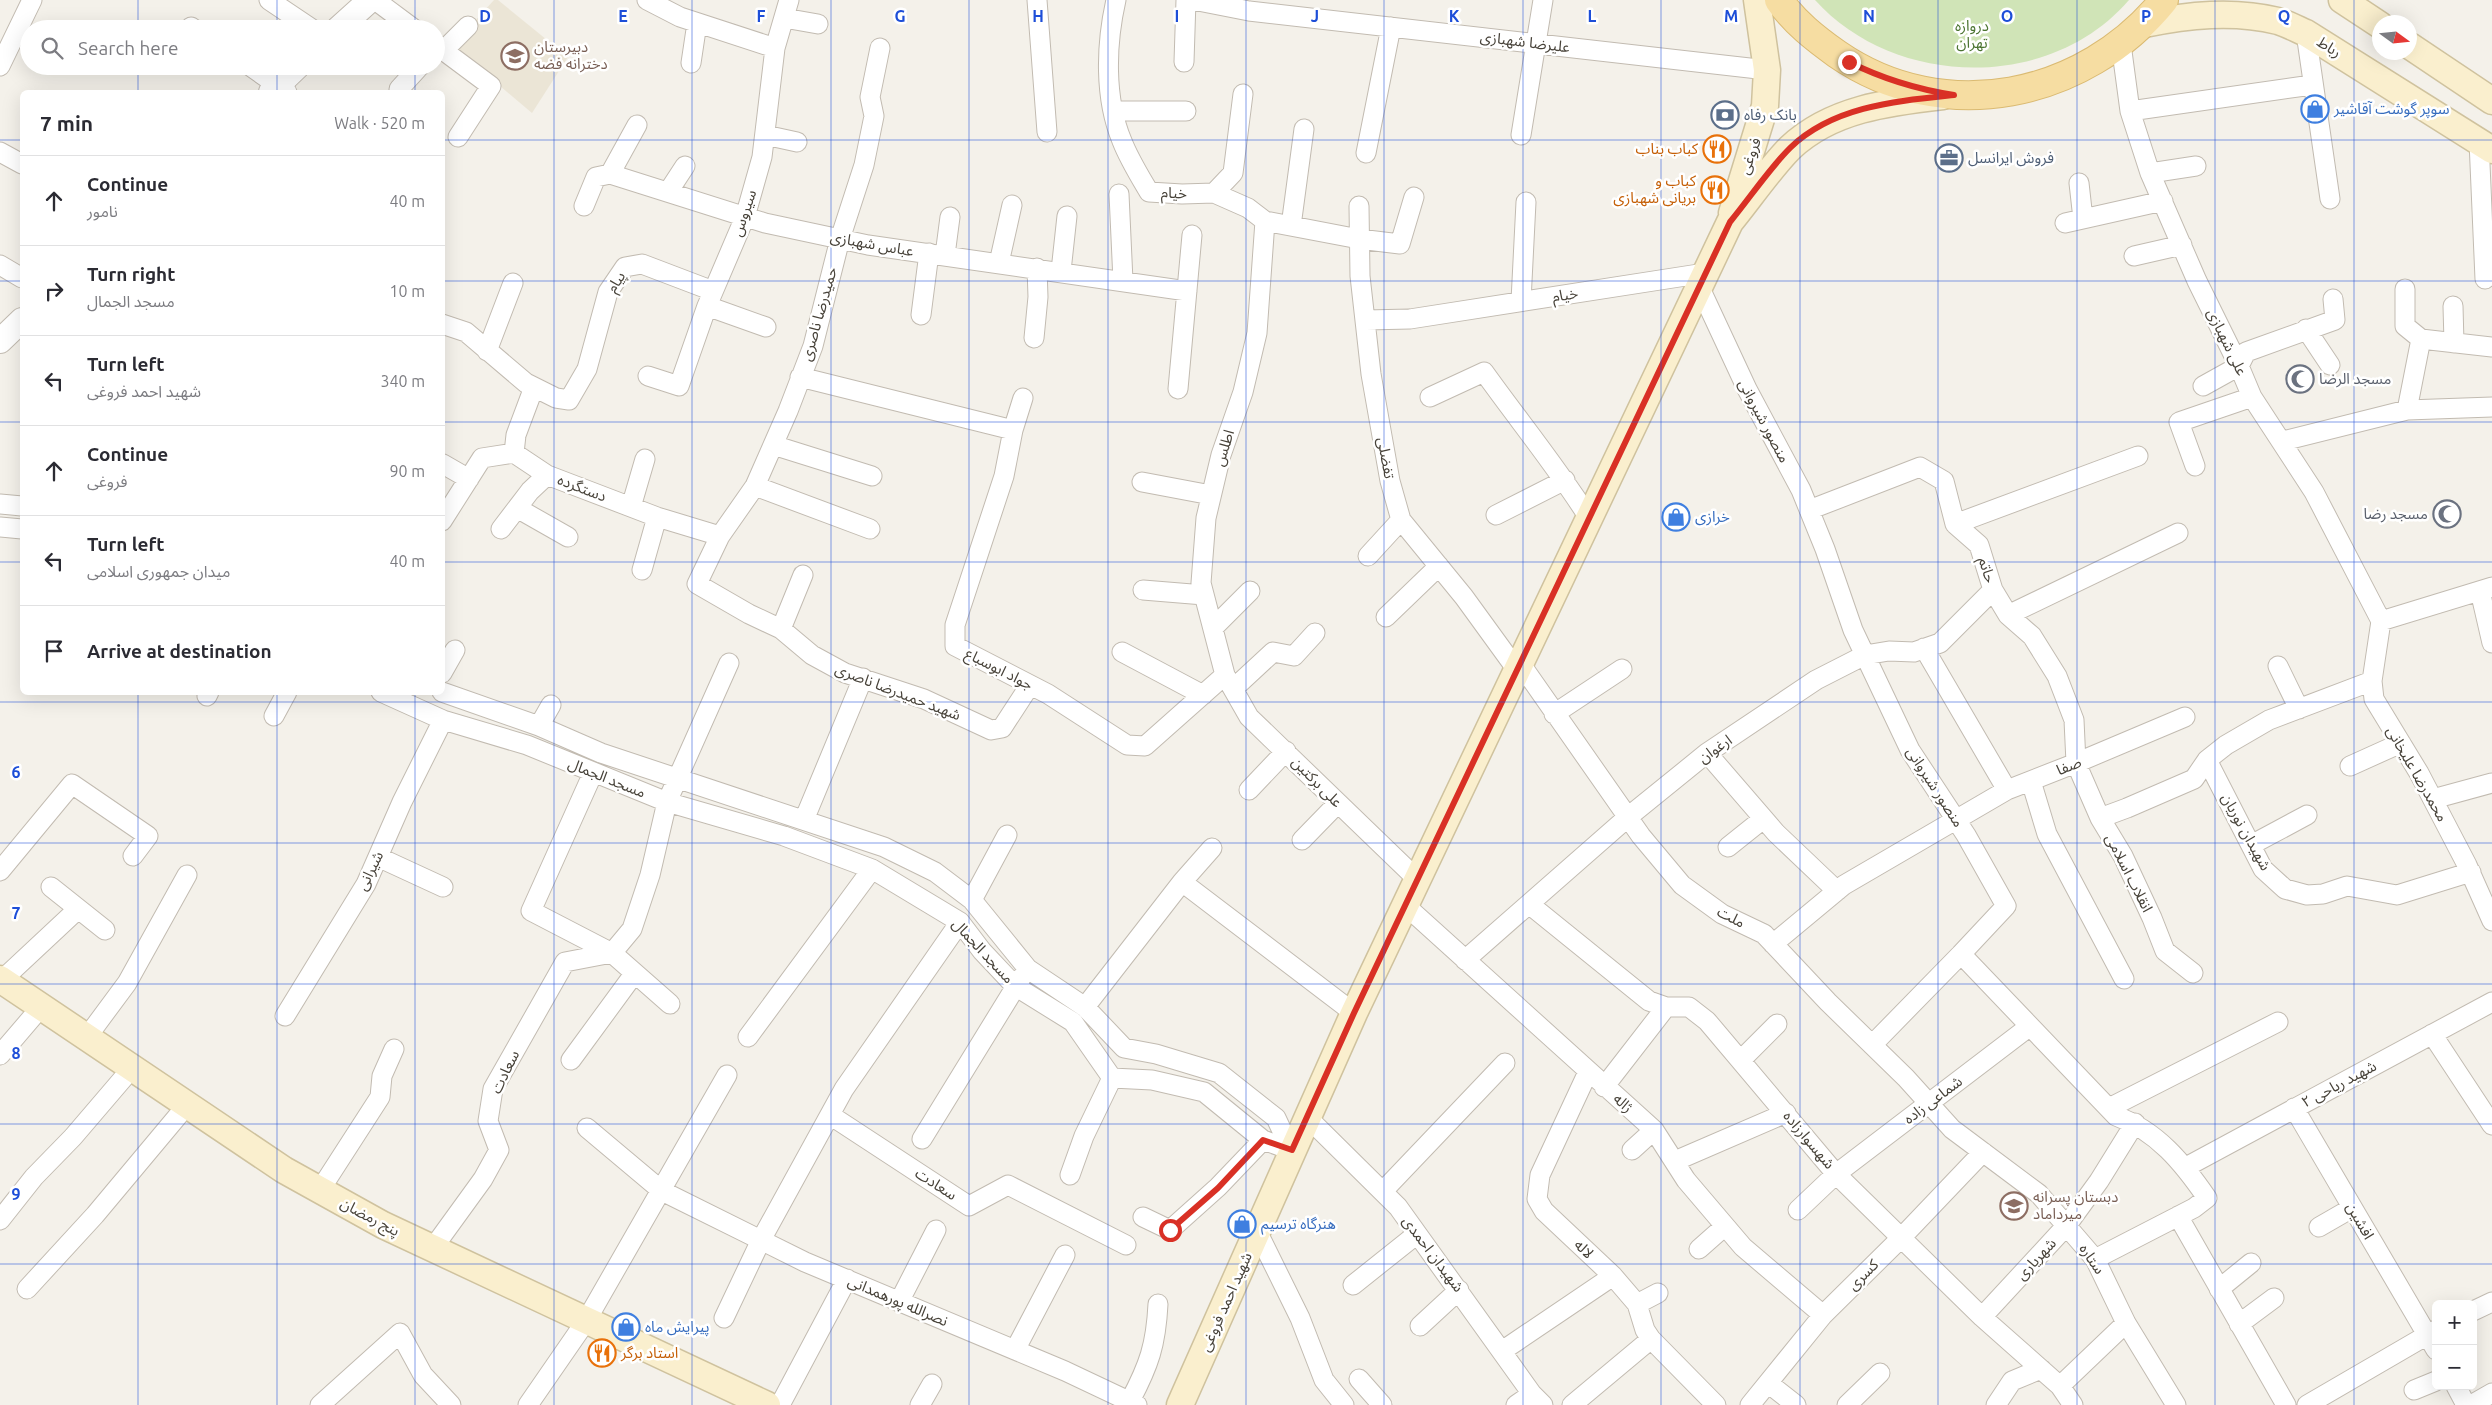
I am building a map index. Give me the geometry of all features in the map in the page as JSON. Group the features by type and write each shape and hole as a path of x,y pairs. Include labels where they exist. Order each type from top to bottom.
{"main road":[{"name":"فروغی","path":"1730,222 1765,106 1767,70 1757,0"},
{"path":"1779,0 1801,25 1849,62 1875,75 1907,87 1954,95 1993,94 2042,85 2070,74 2096,61 2121,44 2144,24 2164,0"},
{"path":"2342,0 2372,20"},
{"name":"رباط","path":"2144,24 2185,16 2230,15 2279,21 2306,33 2485,146"},
{"path":"2417,51 2492,101"},
{"name":"فروغی","path":"1730,222 1790,148 1825,123 1883,103 1954,95"},
{"path":"1758,132 1774,134 1785,146 1786,154"},
{"name":"شهید احمد فروغی","path":"1180,1405 1354,1013 1730,222"},
{"name":"پنج رمضان","path":"1,979 284,1170 383,1225 769,1405"}],"street":[{"path":"269,0 299,20"},
{"path":"348,20 370,0"},
{"path":"374,0 402,20"},
{"path":"647,0 680,17 775,48"},
{"path":"1037,0 1047,132"},
{"name":"خیام","path":"1116,0 1109,30 1110,94 1121,139 1149,192 1214,193 1248,208 1265,220 1359,240 1400,244 1414,198"},
{"path":"1184,62 1186,0"},
{"name":"علیرضا شهبازی","path":"1194,0 1249,6 1391,27 1767,70"},
{"path":"1521,135 1543,0"},
{"path":"0,66 25,2"},
{"path":"786,9 818,24"},
{"name":"سیروس","path":"648,376 679,386 710,298 745,217 762,157 775,48 786,9"},
{"path":"691,63 697,23"},
{"path":"445,43 468,26"},
{"path":"1366,153 1391,27"},
{"path":"2306,33 2312,85 2330,198"},
{"name":"علی شهبازی","path":"2121,44 2130,111 2150,173 2196,281 2239,366 2252,397 2283,441 2314,492 2381,621"},
{"name":"حمیدرضا ناصری","path":"720,536 755,486 813,346 840,239 864,165 874,116 870,97 880,48"},
{"path":"445,51 492,86 458,137"},
{"path":"261,75 279,90 291,75"},
{"path":"399,89 412,75"},
{"path":"2130,111 2312,85"},
{"path":"1214,193 1233,173 1243,94"},
{"path":"1114,111 1186,111"},
{"path":"584,206 596,176 610,174 637,125"},
{"path":"1291,226 1304,129"},
{"path":"764,135 797,142"},
{"path":"2485,146 2485,279"},
{"path":"0,152 20,163"},
{"path":"668,192 685,166"},
{"path":"2150,173 2196,166"},
{"name":"عباس شهبازی","path":"610,174 745,217 840,239 1187,291"},
{"path":"2079,183 2083,219"},
{"path":"1119,194 1123,281"},
{"path":"2065,223 2163,201"},
{"path":"1521,301 1526,202"},
{"path":"999,263 1012,204"},
{"name":"تفضلی","path":"1359,206 1360,276 1372,374 1388,471 1401,520 1519,666"},
{"path":"1061,271 1067,216"},
{"path":"921,315 937,254 950,217"},
{"name":"اطلس","path":"1229,682 1201,583 1202,547 1221,455 1243,392 1257,333 1265,220"},
{"path":"1178,389 1192,235"},
{"path":"2134,256 2182,245"},
{"name":"پیام","path":"534,387 556,398 569,400 587,369 608,292 625,267 642,264 766,327"},
{"path":"0,265 20,277"},
{"path":"1034,338 1038,297 1037,268"},
{"name":"خیام","path":"1366,320 1410,319 1521,301 1702,280"},
{"name":"منصور شیروانی","path":"1702,280 1747,389 1809,510 1853,630 1910,750 1956,820 2006,906 1961,954"},
{"path":"487,351 512,284"},
{"path":"2405,289 2405,326 2421,339 2492,347"},
{"path":"2203,386 2239,366 2246,352 2335,320 2333,299"},
{"path":"2453,306 2454,343"},
{"path":"0,341 20,322"},
{"path":"445,325 466,332 487,351 534,387 516,435 514,453 482,458 445,516"},
{"path":"2306,329 2330,365"},
{"path":"2407,410 2421,339"},
{"path":"1430,396 1484,372 1529,436 1565,480 1589,518"},
{"path":"800,376 1012,430"},
{"path":"2195,466 2179,422 2252,397"},
{"name":"جواد ابوسباع","path":"1023,398 1012,430 1004,476 955,625 955,646 1048,694 1127,745 1145,746 1203,696 1229,682 1273,652 1294,656 1315,633"},
{"path":"2283,441 2407,410 2492,407"},
{"path":"773,445 872,476"},
{"name":"دستگرده","path":"514,453 547,475 631,508 720,536"},
{"path":"1809,510 1920,467 1944,481 1955,524 2138,456"},
{"path":"631,508 645,458"},
{"path":"445,465 469,479"},
{"path":"501,529 530,491 547,475"},
{"path":"1496,515 1565,480"},
{"path":"1142,482 1212,495"},
{"path":"755,486 870,529"},
{"path":"0,504 20,506"},
{"path":"517,508 568,537"},
{"path":"642,570 657,517"},
{"path":"1368,556 1401,520"},
{"name":"حاتم","path":"1955,524 1979,545 1993,590 2008,615 2032,636 2057,676 2074,720 2076,763"},
{"path":"0,526 20,529"},
{"path":"2008,615 2178,533"},
{"name":"شهید حمیدرضا ناصری","path":"720,536 697,584 749,614 781,629 812,655 845,673 924,699 995,730 1002,728 1030,685"},
{"path":"1386,617 1440,566"},
{"path":"781,629 803,575"},
{"path":"2381,621 2486,589 2492,643"},
{"path":"1144,590 1204,595"},
{"name":"ارغوان","path":"1465,960 1628,817 1707,753 1816,680 1865,656 1889,652 1914,652 1940,643 1993,590"},
{"path":"1213,628 1250,591"},
{"name":"محمدرضا علیخانی","path":"2381,621 2372,681 2374,699 2433,799 2471,872 2492,921"},
{"path":"1924,648 2007,790"},
{"path":"445,667 456,650"},
{"path":"1122,652 1203,696"},
{"path":"612,953 632,929 650,875 665,812 677,779 729,662"},
{"name":"ملت","path":"1519,666 1628,817 1682,885 1722,914 1764,934 1928,1103"},
{"path":"2278,666 2299,709"},
{"path":"1554,714 1622,669"},
{"path":"804,820 863,678"},
{"path":"2100,818 2194,779 2207,760 2226,745 2269,720 2372,681"},
{"name":"علی برکتین","path":"1229,682 1249,717 1418,880"},
{"name":"مسجد الجمال","path":"445,693 539,726 601,753 884,847 935,872 972,900 1028,969 1085,1007 1124,1048 1156,1054 1220,1073 1276,1118 1292,1150"},
{"path":"274,716 285,695"},
{"name":"مسجد الجمال","path":"386,695 438,729 527,745 586,786 665,812 784,836 872,869 960,922 982,951 1015,986 1073,1022 1112,1078"},
{"path":"539,726 551,705"},
{"name":"صفا","path":"1773,944 1837,891 2007,790 2185,717"},
{"name":"شیرانی","path":"285,1016 366,884 438,729"},
{"path":"2350,766 2401,743"},
{"path":"1249,790 1286,751"},
{"path":"1707,753 1763,819 1837,891"},
{"name":"شهیدان نوریان","path":"2207,760 2263,869 2285,889 2307,895 2323,894 2347,886 2397,895 2471,872"},
{"name":"انقلاب اسلامی","path":"2076,763 2100,818 2123,856 2152,918 2164,951 2193,973"},
{"path":"2031,781 2047,834 2124,979"},
{"path":"2433,799 2492,782"},
{"path":"0,871 72,784 148,836 133,856"},
{"path":"586,786 531,911 612,953 670,1004"},
{"path":"1302,840 1338,803"},
{"path":"2251,845 2307,815"},
{"path":"1728,847 1763,819"},
{"path":"972,900 1007,835"},
{"path":"1085,1007 1182,882 1212,848"},
{"path":"378,857 443,887"},
{"path":"748,1037 872,869"},
{"path":"87,1037 127,983 187,875"},
{"path":"1182,882 1354,1013"},
{"path":"51,886 105,930"},
{"name":"شهسوارزاده","path":"1529,904 1649,1001 1666,1007 1690,1007 1707,1021 1836,1174 1982,1317 2060,1386 2073,1405"},
{"name":"ژاله","path":"1406,906 1654,1130 1686,1180 1743,1247 1823,1315"},
{"path":"1,979 78,909"},
{"path":"724,1318 761,1240 812,1144 844,1089 960,922"},
{"name":"سعادت","path":"433,1248 483,1179 499,1150 488,1120 493,1089 565,962 612,953"},
{"path":"1872,1045 1961,954 2116,1116 2135,1123 2152,1135 2186,1167 2207,1198 2178,1216 2095,1259"},
{"path":"922,1139 1015,986 1028,969"},
{"path":"571,1060 634,974"},
{"name":"شهید ریاحی ۲","path":"2186,1167 2492,1002"},
{"path":"0,1054 41,1007"},
{"path":"1604,1086 1666,1007"},
{"path":"2109,1108 2278,1022"},
{"path":"1741,1060 1777,1024"},
{"name":"شماعی زاده","path":"1798,1210 1836,1174 2030,1026"},
{"path":"2432,1034 2492,1125"},
{"path":"320,1190 380,1097 382,1076 394,1049"},
{"path":"1383,1190 1506,1063"},
{"path":"0,1220 34,1177 73,1137 132,1068"},
{"name":"لاله","path":"1588,1072 1540,1175 1537,1198 1544,1211 1613,1276 1637,1304 1645,1330 1651,1339 1716,1405"},
{"path":"528,1405 586,1321 662,1191 727,1074"},
{"path":"1070,1175 1084,1136 1112,1078 1152,1080 1204,1092 1263,1140 1292,1150"},
{"name":"ستاره","path":"1928,1103 1952,1129 2039,1194 2095,1259 2126,1323 2176,1405"},
{"path":"27,1289 95,1215 187,1105"},
{"name":"افشین","path":"2294,1108 2352,1208 2432,1336"},
{"path":"1675,1161 1786,1113"},
{"name":"سعادت","path":"830,1115 969,1206 1008,1185 1126,1245"},
{"name":"شهیدان احمدی","path":"1307,1117 1383,1190 1459,1290 1537,1399"},
{"name":"شهریاری","path":"1982,1317 2067,1226 2099,1181 2135,1123"},
{"path":"587,1128 662,1191"},
{"path":"1632,1150 1654,1130"},
{"path":"1143,1217 1170,1230 1218,1188 1263,1140"},
{"name":"کسری","path":"1750,1405 1823,1315 1901,1238 1983,1152"},
{"name":"نصرالله پورهمدانی","path":"662,1191 761,1240 847,1279 1134,1403"},
{"path":"2319,1227 2352,1208"},
{"path":"2178,1216 2286,1405"},
{"path":"1699,1249 1725,1226"},
{"path":"899,1302 936,1230"},
{"path":"1257,1231 1300,1318 1324,1380 1344,1405"},
{"path":"1353,1285 1417,1234"},
{"path":"1015,1350 1065,1255"},
{"path":"2219,1289 2251,1263"},
{"path":"1502,1351 1613,1276"},
{"path":"769,1405 847,1279"},
{"path":"1420,1326 1459,1290"},
{"path":"1637,1304 1658,1292"},
{"path":"2239,1324 2274,1298"},
{"path":"2477,1309 2492,1302"},
{"path":"1134,1403 1156,1337 1158,1304"},
{"path":"2060,1386 2126,1323"},
{"path":"320,1405 400,1333 423,1376 451,1405"},
{"path":"1572,1405 1651,1339"},
{"path":"2307,1405 2432,1339"},
{"path":"1996,1405 2012,1381 2041,1369"},
{"path":"1847,1405 1880,1373"},
{"path":"1359,1379 1382,1405"},
{"path":"1768,1383 1796,1405"},
{"path":"2414,1390 2432,1383"},
{"path":"920,1405 932,1384"},
{"path":"2458,1390 2466,1405"},
{"path":"2471,1405 2492,1393"},
{"path":"1516,1405 1537,1399"}],"shaded area":[{"name":"دبیرستان دخترانه فضه","path":"494,0 498,0 568,57 532,113 462,54 455,43"}],"green space":[{"name":"دروازه تهران","path":"1815,0 2129,0 2096,30 2058,51 2016,64 1972,68 1928,63 1886,50 1848,29"}],"place":[{"name":"دبیرستان دخترانه فضه","path":"515,56"},
{"name":"سوپر گوشت آقاشیر","path":"2315,109"},
{"name":"بانک رفاه","path":"1725,115"},
{"name":"کباب بناب","path":"1717,149"},
{"name":"فروش ایرانسل","path":"1949,158"},
{"name":"کباب و بریانی شهبازی","path":"1715,190"},
{"name":"مسجد الرضا","path":"2300,379"},
{"name":"مسجد رضا","path":"2447,514"},
{"name":"خرازی","path":"1676,517"},
{"name":"دبستان پسرانه میرداماد","path":"2014,1206"},
{"name":"هنرگاه ترسیم","path":"1242,1224"},
{"name":"پیرایش ماه","path":"626,1327"},
{"name":"استاد برگر","path":"602,1353"}],"route":[{"path":"1170,1230 1218,1188 1263,1140 1292,1150 1354,1013 1626,437 1730,222 1790,148 1825,123 1883,103 1954,95 1907,87 1891,82 1849,62"}]}
